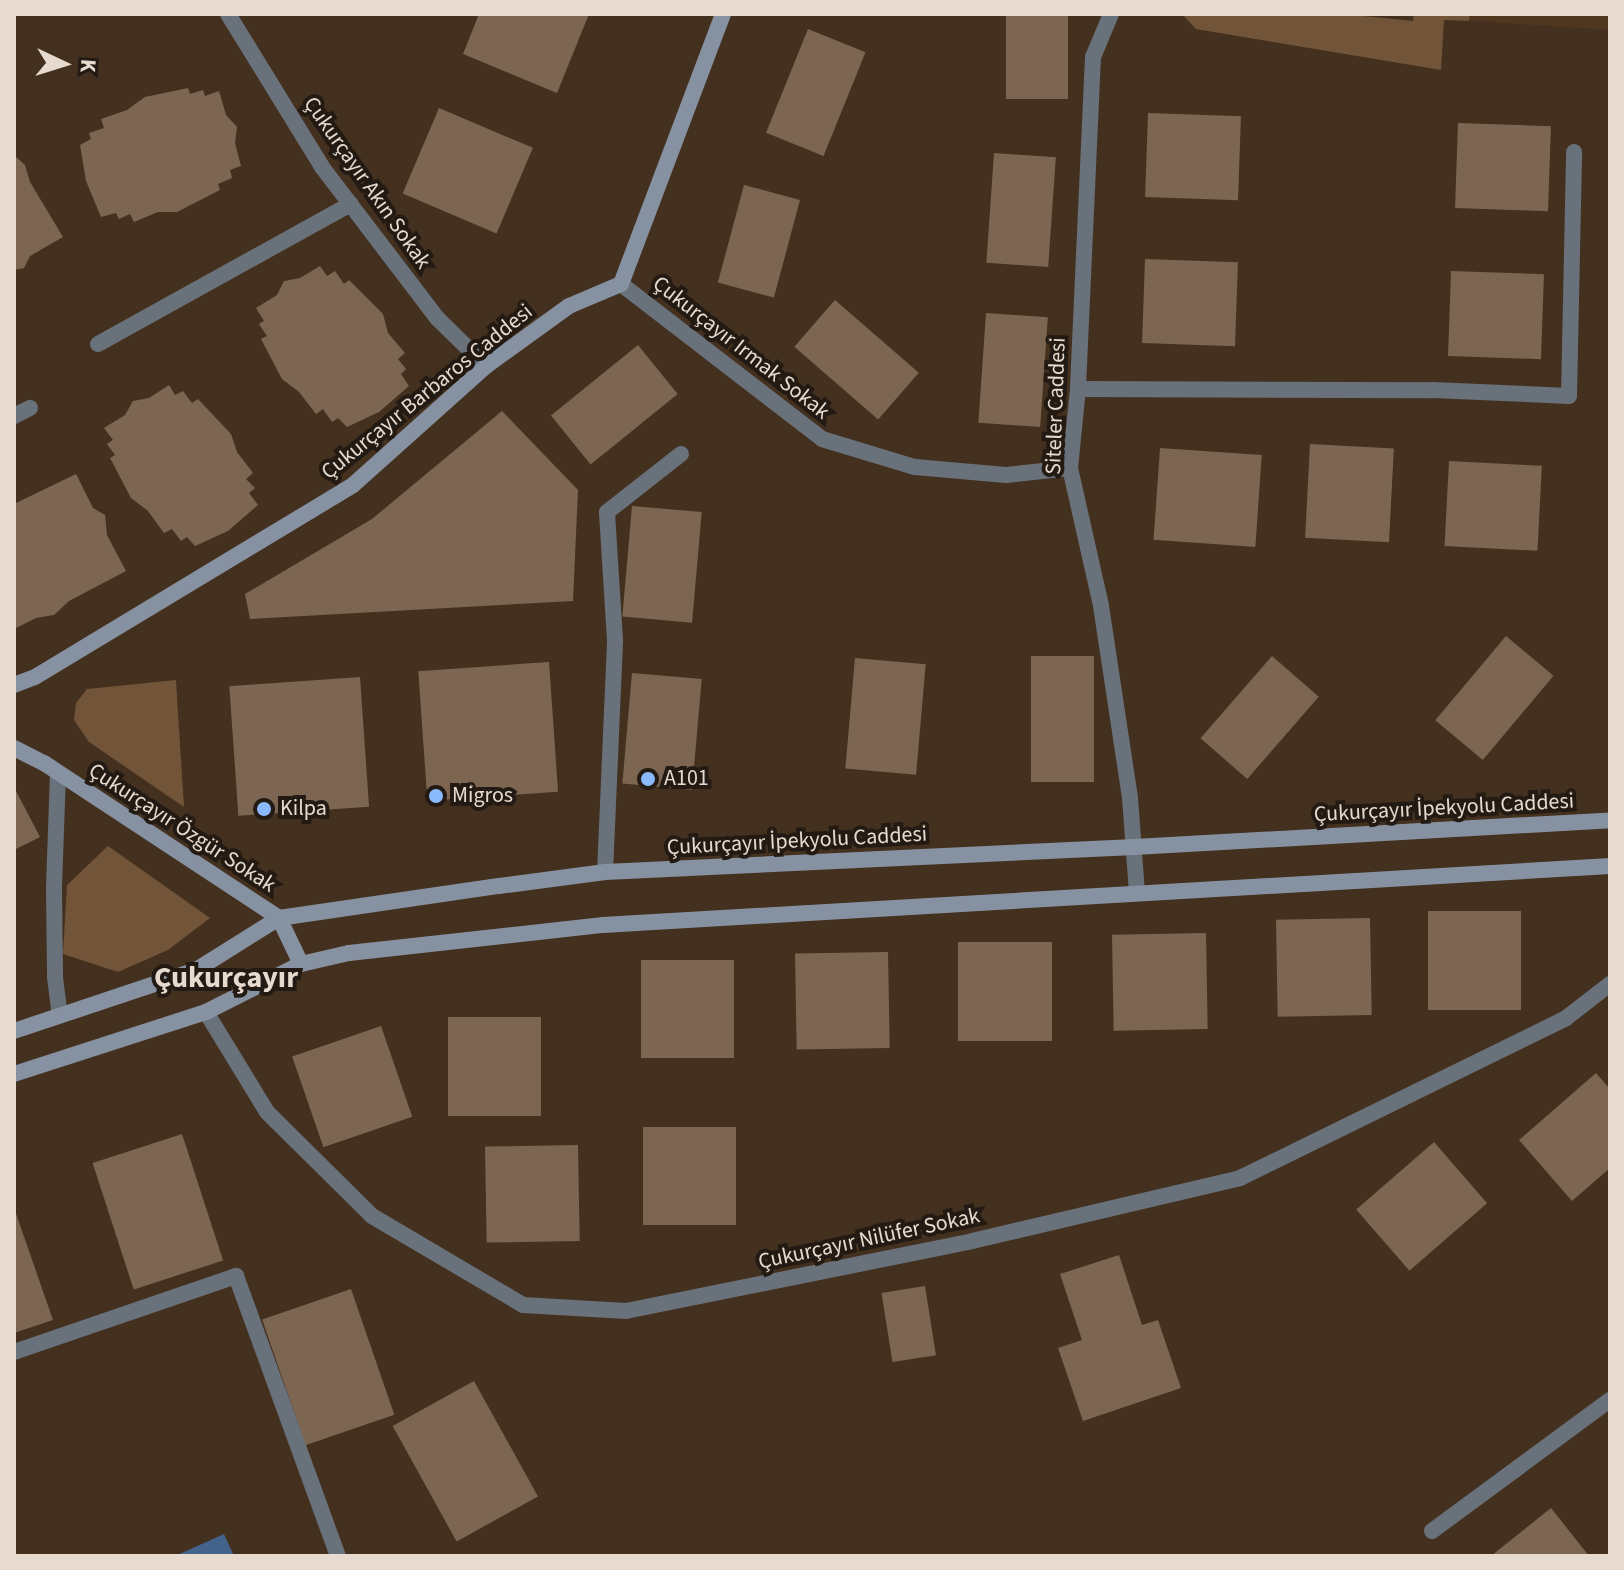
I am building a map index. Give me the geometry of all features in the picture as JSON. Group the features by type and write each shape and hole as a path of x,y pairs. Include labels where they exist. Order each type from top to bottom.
{"street":[{"name":"Çukurçayır Akın Sokak","path":"228,14 322,167 437,318 486,366"},
{"path":"621,284 723,14"},
{"name":"Siteler Caddesi","path":"1111,14 1093,57 1078,389 1070,468 1101,606 1130,798 1137,893"},
{"path":"1078,389 1432,390 1569,396 1574,152"},
{"path":"98,344 351,204"},
{"name":"Çukurçayır Barbaros Caddesi","path":"14,685 35,677 353,485 486,366 569,306 621,284"},
{"name":"Çukurçayır Irmak Sokak","path":"621,284 822,439 915,467 1006,475 1070,468"},
{"path":"14,416 30,408"},
{"path":"605,872 615,640 607,512 681,454"},
{"name":"Çukurçayır Özgür Sokak","path":"14,748 58,773 279,918 301,964"},
{"name":"Çukurçayır Özgür Sokak","path":"58,773 54,890 55,977 60,1015"},
{"name":"Çukurçayır İpekyolu Caddesi","path":"14,1031 196,970 279,918 605,872 1610,820"},
{"path":"14,1074 206,1012 301,964 365,951 603,925 1610,866"},
{"name":"Çukurçayır Nilüfer Sokak","path":"206,1012 267,1112 372,1216 523,1305 626,1311 972,1241 1240,1178 1566,1018 1610,984"},
{"path":"14,1352 236,1276 338,1556"},
{"path":"1432,1531 1610,1400"}],"shaded area":[{"path":"1182,14 1343,14 1413,21 1414,14 1470,14 1469,21 1444,20 1441,70 1196,29"},
{"path":"1444,14 1610,14 1610,30 1444,19"},
{"path":"176,680 184,807 89,742 74,720 76,703 87,689"},
{"path":"108,846 210,918 168,950 118,972 63,954 67,885"}],"water":[{"path":"224,1534 234,1556 175,1556"}],"building":[{"path":"479,14 589,14 557,93 463,54"},
{"path":"1006,14 1068,14 1068,99 1006,99"},
{"path":"808,29 865,52 824,156 766,133"},
{"path":"188,88 190,94 203,90 205,96 219,91 226,115 237,127 235,143 241,166 230,170 232,178 218,184 220,190 177,212 158,212 134,222 130,214 119,219 116,213 101,217 86,181 80,145 91,139 89,133 104,128 101,119 127,110 145,97"},
{"path":"439,108 533,148 497,233 403,194"},
{"path":"1148,113 1241,116 1238,200 1145,197"},
{"path":"1458,123 1551,126 1548,211 1455,208"},
{"path":"994,153 1056,157 1048,267 986,263"},
{"path":"14,155 25,165 30,182 63,237 30,256 24,268 14,270"},
{"path":"744,185 800,200 774,298 718,283"},
{"path":"1145,259 1238,262 1235,346 1142,343"},
{"path":"320,266 327,276 335,271 344,284 349,280 383,314 388,333 405,353 398,359 406,369 401,374 409,386 379,412 347,427 338,418 332,422 323,409 316,414 299,392 282,379 261,339 267,336 259,324 264,321 256,308 277,295 284,281 300,278"},
{"path":"1451,271 1544,274 1541,359 1448,356"},
{"path":"835,300 919,373 878,420 794,347"},
{"path":"986,313 1048,317 1040,427 978,423"},
{"path":"638,345 678,394 591,464 551,415"},
{"path":"169,385 175,395 183,391 192,403 198,399 231,434 237,452 253,473 246,479 255,488 249,493 258,505 228,531 195,546 187,537 181,541 172,529 164,533 148,511 131,498 110,458 115,455 107,444 113,440 104,428 125,415 133,401 149,398"},
{"path":"502,411 578,490 573,601 250,619 245,594 372,519"},
{"path":"1310,444 1394,448 1389,542 1305,538"},
{"path":"1160,448 1262,455 1255,547 1154,540"},
{"path":"1449,461 1542,466 1537,551 1445,546"},
{"path":"76,474 93,508 105,515 107,535 126,571 69,601 54,615 36,618 14,629 14,504"},
{"path":"632,506 702,512 692,623 622,617"},
{"path":"1506,636 1553,676 1483,760 1435,720"},
{"path":"1031,656 1094,656 1094,782 1031,782"},
{"path":"1272,656 1319,697 1247,779 1200,738"},
{"path":"855,658 926,664 916,775 845,769"},
{"path":"549,662 558,792 427,801 418,671"},
{"path":"632,673 702,679 692,790 622,784"},
{"path":"360,677 369,807 238,816 229,686"},
{"path":"14,792 40,837 14,850"},
{"path":"1428,911 1521,911 1521,1010 1428,1010"},
{"path":"1370,918 1372,1015 1278,1017 1276,920"},
{"path":"1206,933 1208,1029 1114,1031 1112,935"},
{"path":"958,942 1052,942 1052,1041 958,1041"},
{"path":"888,952 890,1048 797,1050 795,954"},
{"path":"641,960 734,960 734,1058 641,1058"},
{"path":"448,1017 541,1017 541,1116 448,1116"},
{"path":"381,1026 412,1117 323,1147 292,1057"},
{"path":"1596,1073 1610,1089 1610,1168 1572,1201 1519,1140"},
{"path":"643,1127 736,1127 736,1225 643,1225"},
{"path":"182,1134 223,1260 134,1290 93,1163"},
{"path":"1434,1142 1487,1203 1409,1271 1356,1210"},
{"path":"578,1145 580,1241 487,1243 485,1147"},
{"path":"14,1208 53,1320 14,1333"},
{"path":"1119,1255 1142,1325 1158,1320 1181,1388 1083,1421 1058,1348 1082,1340 1060,1274"},
{"path":"925,1286 936,1355 892,1362 882,1293"},
{"path":"351,1289 394,1415 305,1445 262,1320"},
{"path":"474,1381 538,1496 457,1542 393,1426"},
{"path":"1551,1508 1589,1556 1491,1556"}],"place":[{"name":"A101","path":"648,779"},
{"name":"Migros","path":"436,796"},
{"name":"Kilpa","path":"264,809"}],"district":[{"name":"Çukurçayır","path":"226,978"}]}
